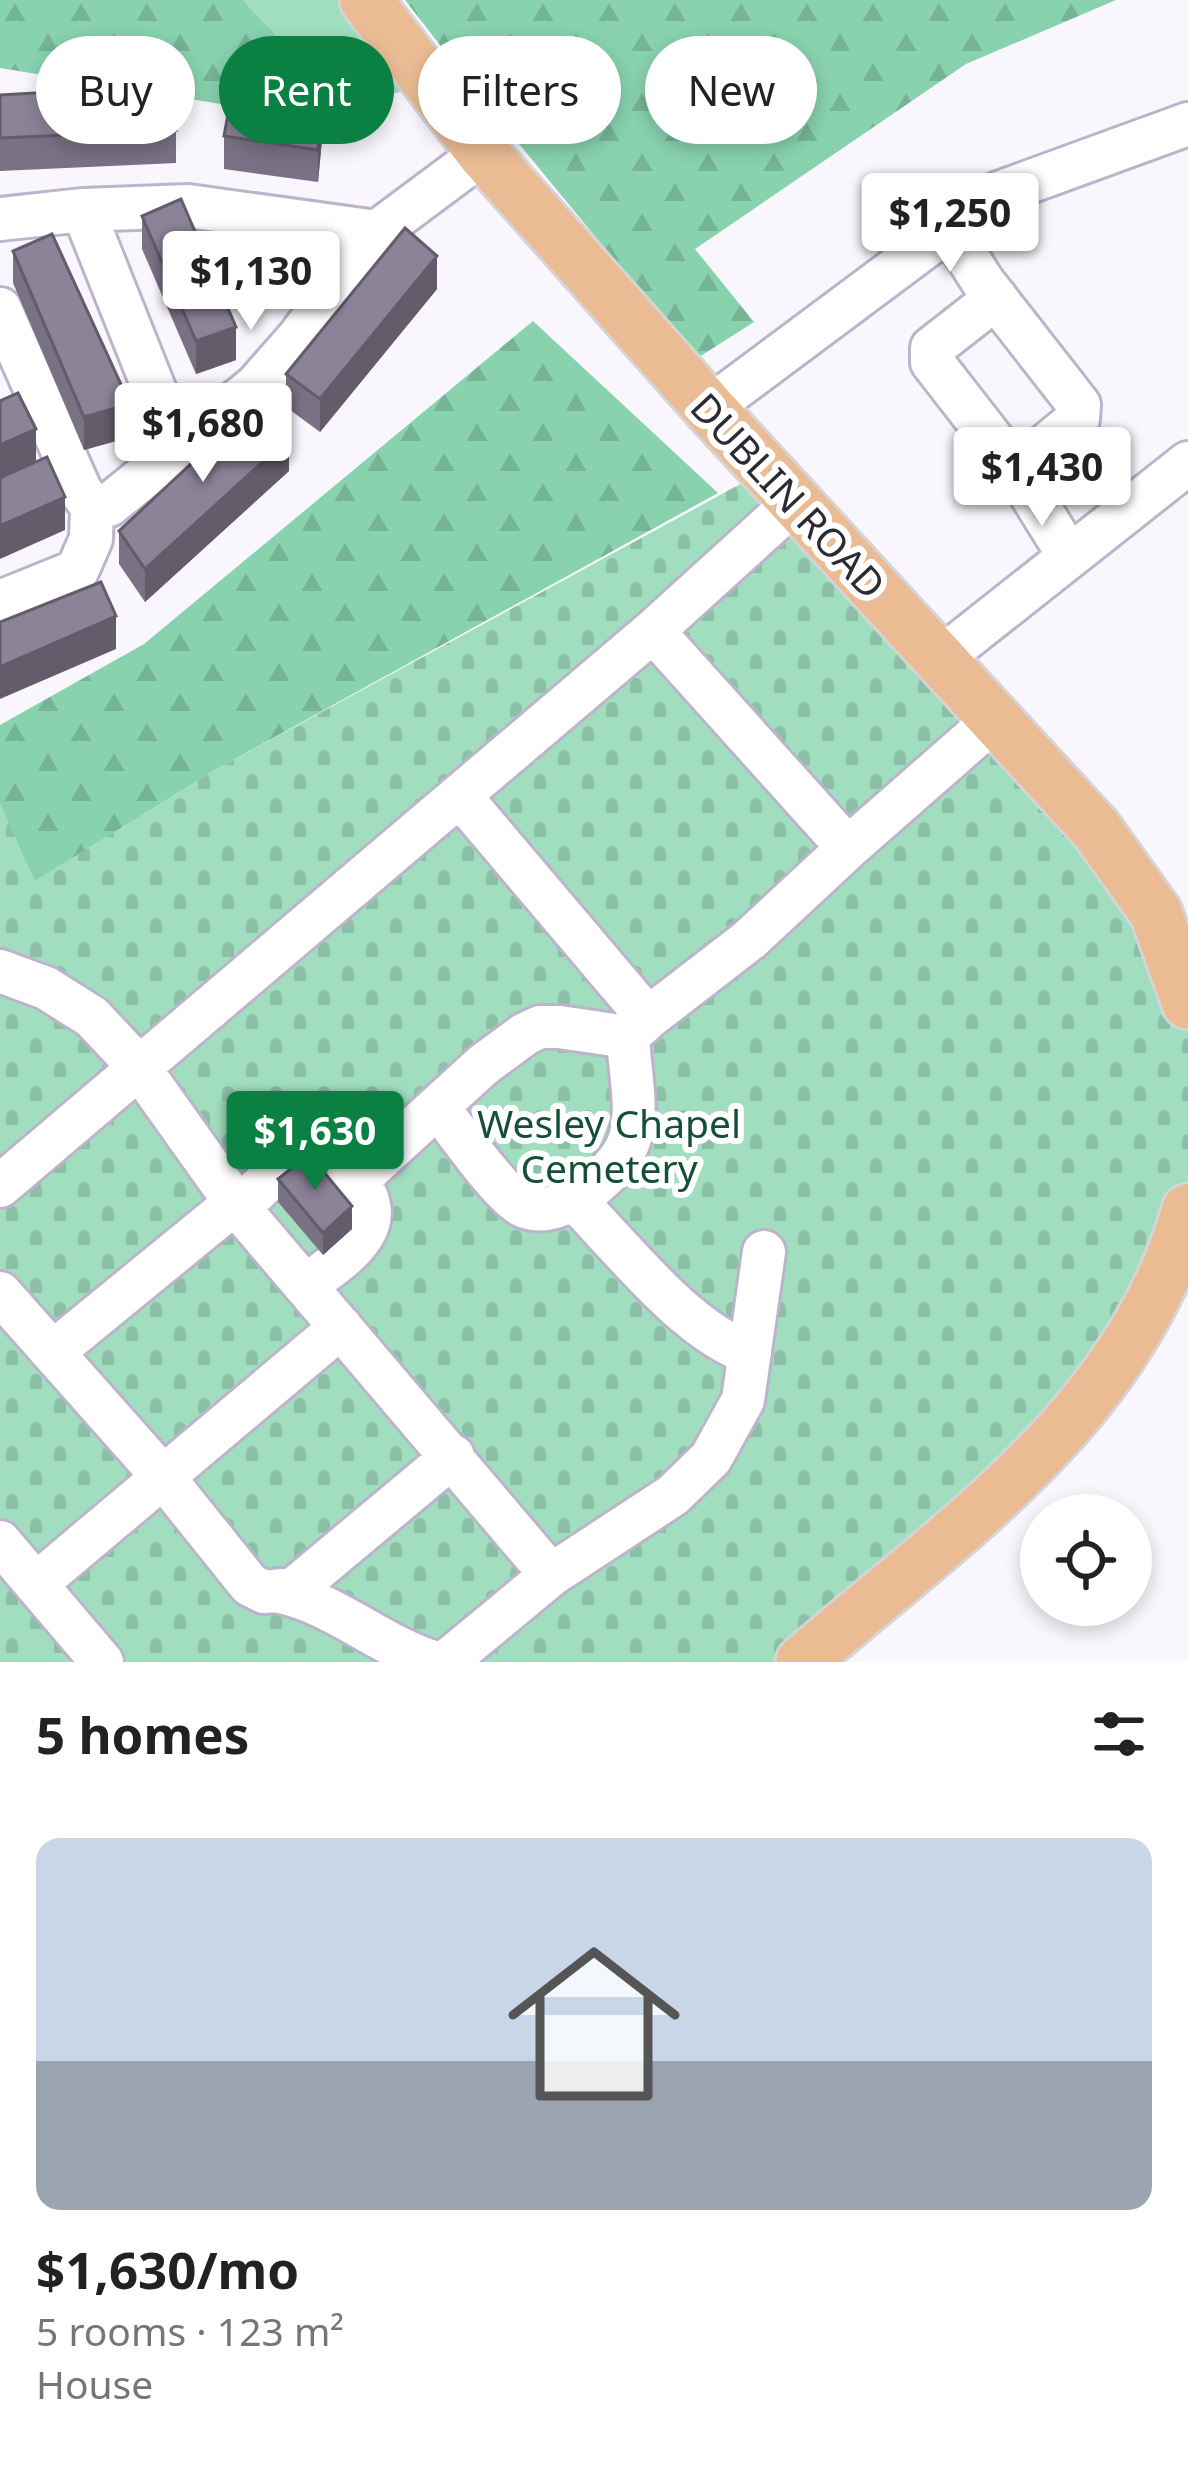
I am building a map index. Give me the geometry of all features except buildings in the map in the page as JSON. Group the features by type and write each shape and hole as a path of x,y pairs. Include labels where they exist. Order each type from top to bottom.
{"main road":[{"name":"DUBLIN ROAD","path":"366,0 484,153 709,409 1096,830 1156,913 1188,1003"},
{"path":"802,1662 1039,1457 1079,1414 1114,1370 1152,1308 1167,1278 1188,1210"}],"street":[{"path":"709,409 996,194 1186,127"},
{"path":"92,507 109,505 256,386 377,232 484,153"},
{"path":"0,219 188,206 377,232"},
{"path":"83,210 178,449"},
{"path":"949,227 996,298 1078,405 1078,419 1016,470"},
{"path":"996,298 932,348 932,362 1016,470 1070,556"},
{"path":"0,309 12,377 92,507 91,538 77,572 0,602"},
{"path":"940,659 1188,463"},
{"path":"0,1186 653,631 795,502"},
{"path":"653,631 848,848"},
{"path":"356,1182 514,1040 540,1028 638,1028 749,940 995,719"},
{"path":"439,1108 519,1204 546,1210 575,1201 629,1143 632,1127 638,1028 460,796"},
{"path":"0,971 46,988 92,1017 138,1066 237,1206 551,1575"},
{"path":"53,1352 297,1162 324,1161 341,1166 356,1182 368,1196 371,1212 364,1235 306,1286"},
{"path":"575,1201 697,1324 725,1345 750,1353"},
{"path":"446,1662 551,1575 673,1495 711,1458 743,1400 764,1252"},
{"path":"0,1293 164,1478 250,1585 264,1592 305,1597 388,1645 433,1662"},
{"path":"36,1584 341,1327"},
{"path":"280,1592 294,1589 453,1456"},
{"path":"1,1546 102,1662"}],"green space":[{"path":"0,0 243,0 277,36 219,36 219,104 195,100 195,36 36,36 36,74 0,68"},
{"path":"243,0 342,0 369,36 277,36"},
{"path":"405,0 1116,0 966,64 695,249 754,322 696,359 519,144 621,144 621,36 433,36"},
{"path":"394,69 409,89 394,93"},
{"path":"533,321 718,493 215,770 34,882 0,804 0,725 144,644"},
{"name":"Wesley Chapel Cemetery","path":"766,470 1096,829 1188,1003 1188,1210 1152,1308 802,1662 0,1662 0,804 35,881 215,770"}]}
